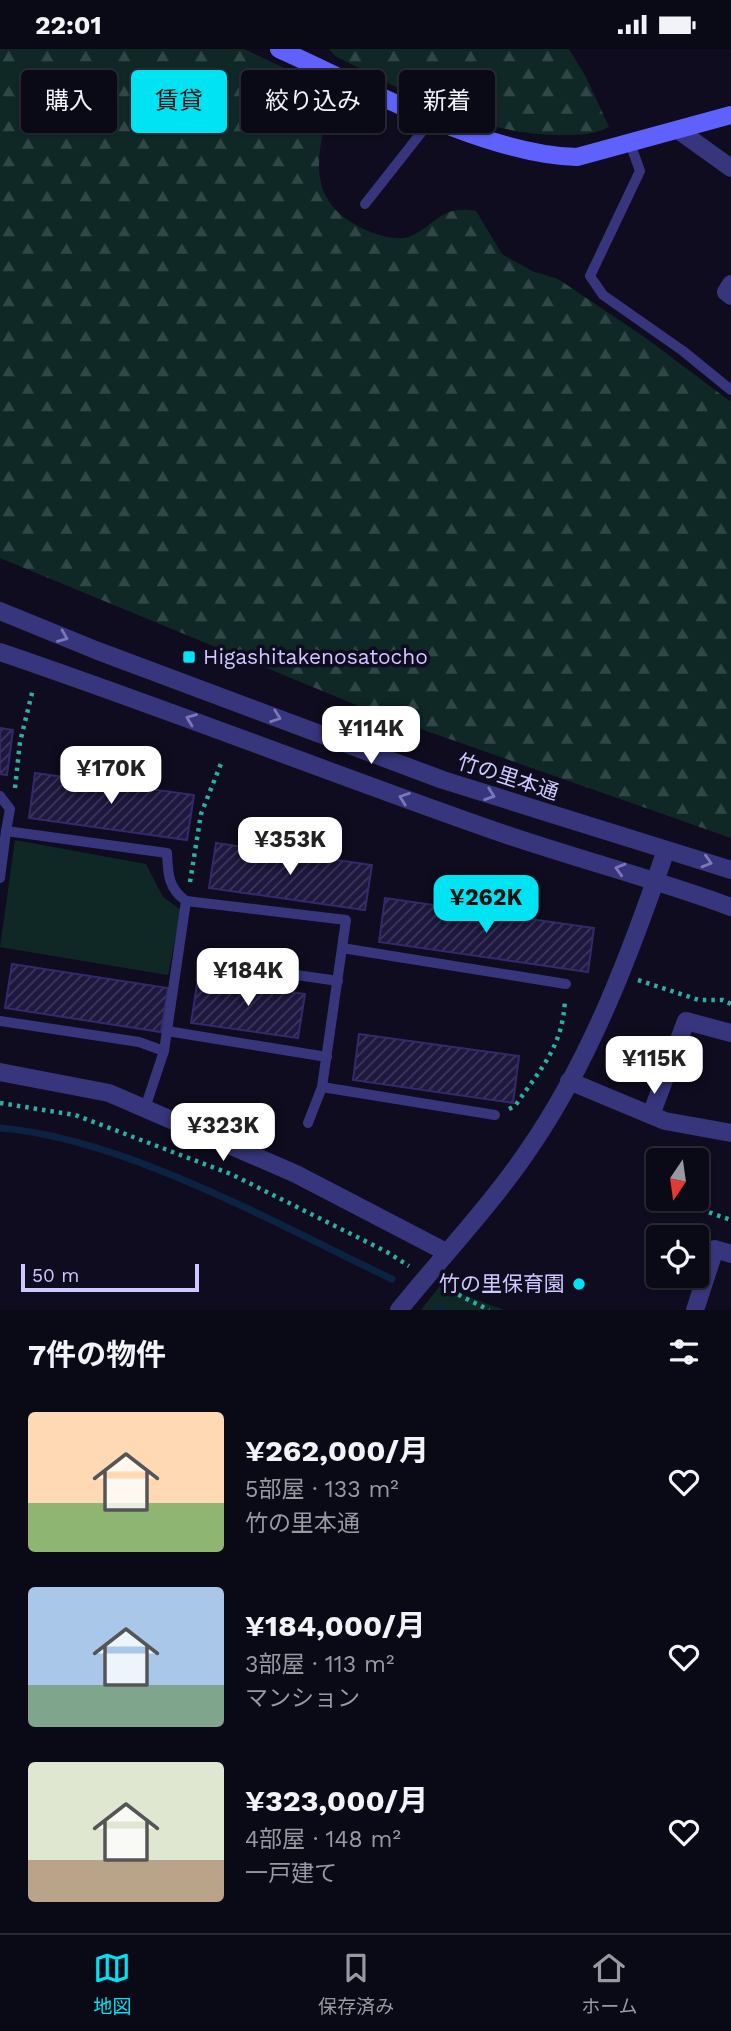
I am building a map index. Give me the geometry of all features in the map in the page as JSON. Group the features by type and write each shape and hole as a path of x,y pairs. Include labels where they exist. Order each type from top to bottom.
{"main road":[{"path":"279,49 399,104"},
{"path":"474,133 527,151 577,157 731,115"}],"street":[{"path":"678,130 731,168"},
{"path":"731,284 726,292 731,296"},
{"name":"竹の里本通","path":"0,611 98,651 443,780 731,870"},
{"path":"0,652 130,696 488,829 656,880 731,907"},
{"path":"399,1310 529,1149 582,1061 627,956 666,850"},
{"path":"651,1115 687,1021 731,1033"},
{"path":"0,1072 109,1093 296,1174 446,1252"},
{"path":"569,1081 665,1121 731,1133"},
{"path":"695,1310 715,1249 731,1254"}],"lane":[{"path":"365,204 421,133"},
{"path":"631,143 640,171 590,276 603,295 683,351 731,390"},
{"path":"0,796 10,809 0,878"},
{"path":"6,831 167,853 168,879 174,892 186,901 346,920 322,1087 308,1123"},
{"path":"145,1108 164,1051 186,901"},
{"path":"342,948 566,984"},
{"path":"215,963 338,981"},
{"path":"0,1021 139,1042 164,1051"},
{"path":"167,1031 327,1057"},
{"path":"322,1087 495,1115"}],"path":[{"path":"10,809 20,742 33,689"},
{"path":"186,901 201,814 222,761"},
{"path":"636,979 699,1000 723,1000 731,1004"},
{"path":"495,1115 515,1106 554,1051 564,1020 566,984"},
{"path":"0,1103 75,1115 230,1174 375,1246 415,1271"},
{"path":"705,1211 731,1220"},
{"path":"439,1285 489,1310"}],"green space":[{"path":"0,49 244,49 288,70 241,70 241,133 323,133 319,170 322,187 330,203 345,217 376,234 403,238 417,233 454,211 476,211 502,254 532,271 558,279 643,336 731,402 731,838 378,714 0,558"},
{"path":"329,49 569,49 586,77 609,127 590,133 563,135 526,133 497,127 495,70 399,70 399,88 385,81 385,70 363,70 335,56"},
{"path":"15,840 146,864 163,897 181,910 168,975 0,947"},
{"path":"440,1286 504,1310 421,1310"}],"building":[{"path":"0,728 13,730 7,775 0,774"},
{"path":"35,773 194,795 187,840 29,818"},
{"path":"216,843 372,865 365,910 209,888"},
{"path":"385,898 594,928 588,972 379,942"},
{"path":"12,964 168,988 161,1032 5,1008"},
{"path":"198,978 305,994 298,1038 191,1023"},
{"path":"359,1034 519,1056 513,1103 353,1080"}],"waterway":[{"path":"0,1128 48,1135 98,1148 149,1166 251,1210 392,1279"}],"place":[{"name":"Higashitakenosatocho","path":"189,657"},
{"name":"竹の里保育園","path":"579,1284"}]}
